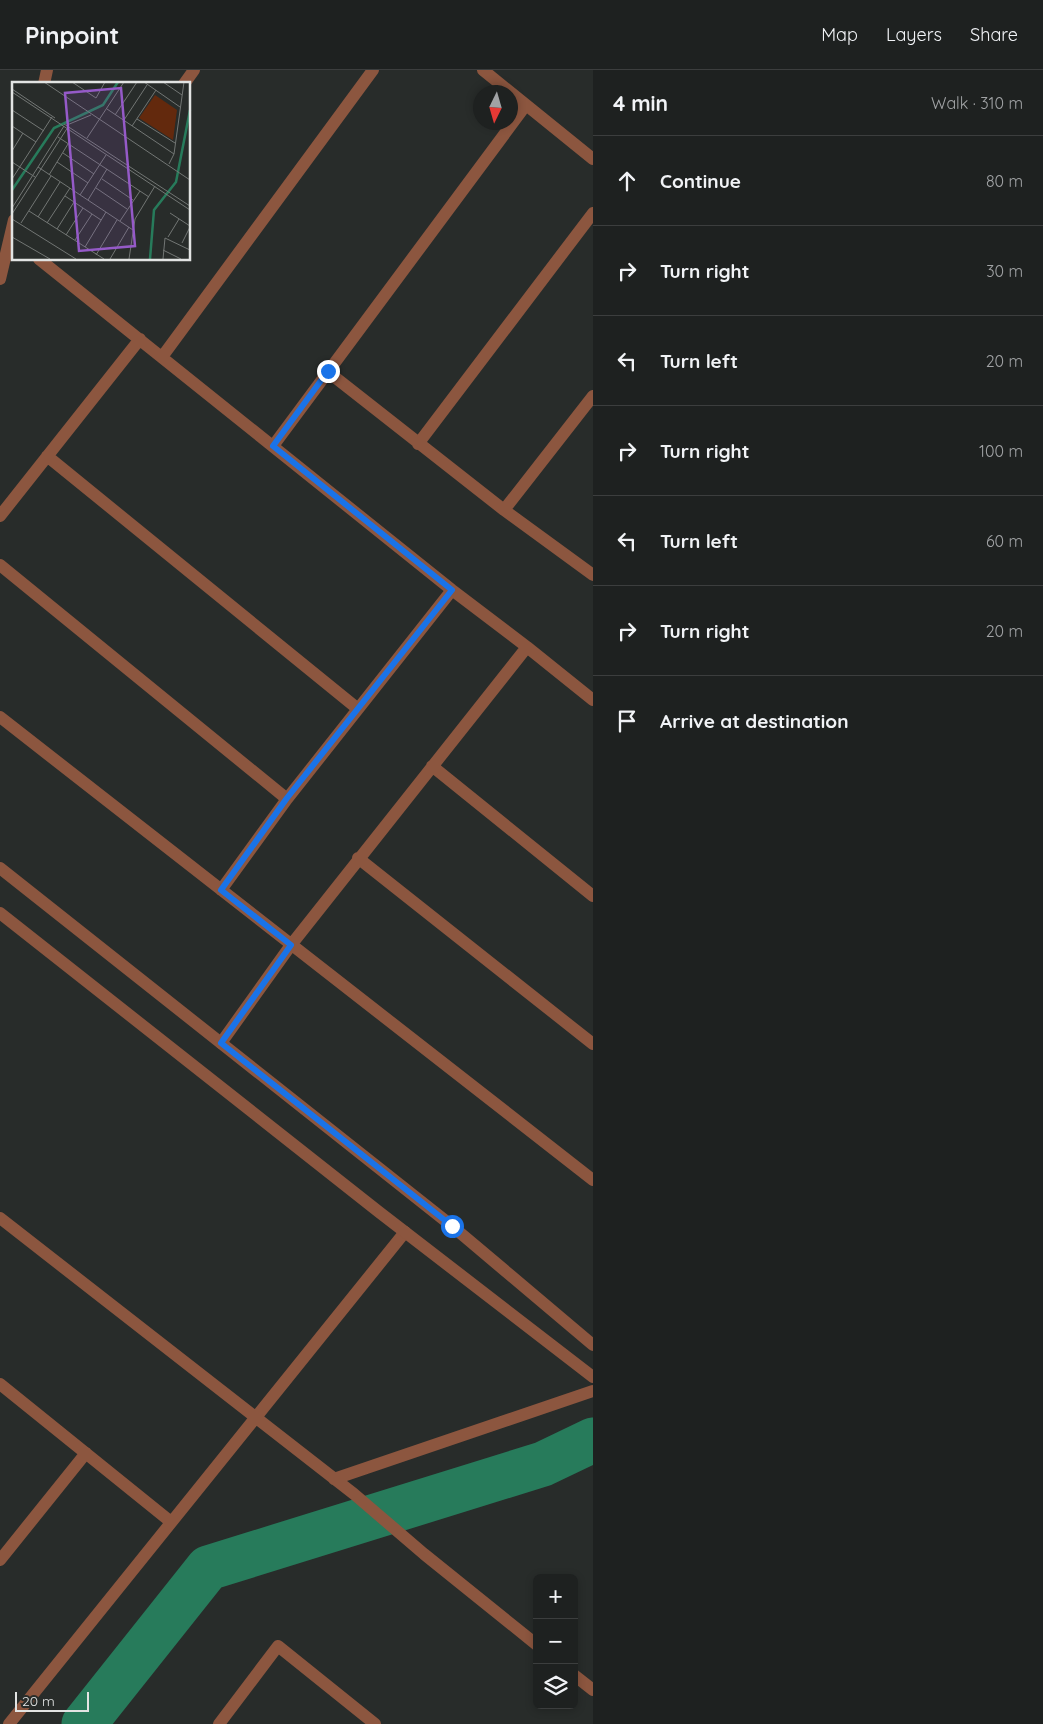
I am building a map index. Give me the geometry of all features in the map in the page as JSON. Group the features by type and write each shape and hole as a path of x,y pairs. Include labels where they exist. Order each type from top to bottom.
{"street":[{"path":"185,82 194,70"},
{"path":"162,357 372,70"},
{"path":"483,70 593,159"},
{"path":"273,446 526,105"},
{"path":"418,444 593,213"},
{"path":"0,278 12,237"},
{"path":"42,260 55,264 162,357 452,590 593,700"},
{"path":"0,516 140,339"},
{"path":"328,371 418,444 593,575"},
{"path":"504,510 593,396"},
{"path":"47,456 358,709"},
{"path":"0,565 287,798"},
{"path":"221,890 287,798 452,590"},
{"path":"221,1043 291,945 358,858 527,647"},
{"path":"0,717 593,1180"},
{"path":"432,766 593,896"},
{"path":"358,858 593,1044"},
{"path":"0,868 452,1226 593,1345"},
{"path":"0,913 405,1232 591,1372"},
{"path":"0,1218 354,1494 424,1554 533,1642"},
{"path":"9,1724 405,1232"},
{"path":"1,1388 86,1453 171,1522"},
{"path":"334,1479 593,1391"},
{"path":"0,1560 86,1453"},
{"path":"218,1724 278,1646 375,1724"},
{"path":"578,1678 593,1690"}],"waterway":[{"path":"84,1724 208,1568 543,1464 593,1440"}],"route":[{"path":"328,371 273,446 452,590 287,798 221,890 291,945 221,1043 452,1226"}]}
